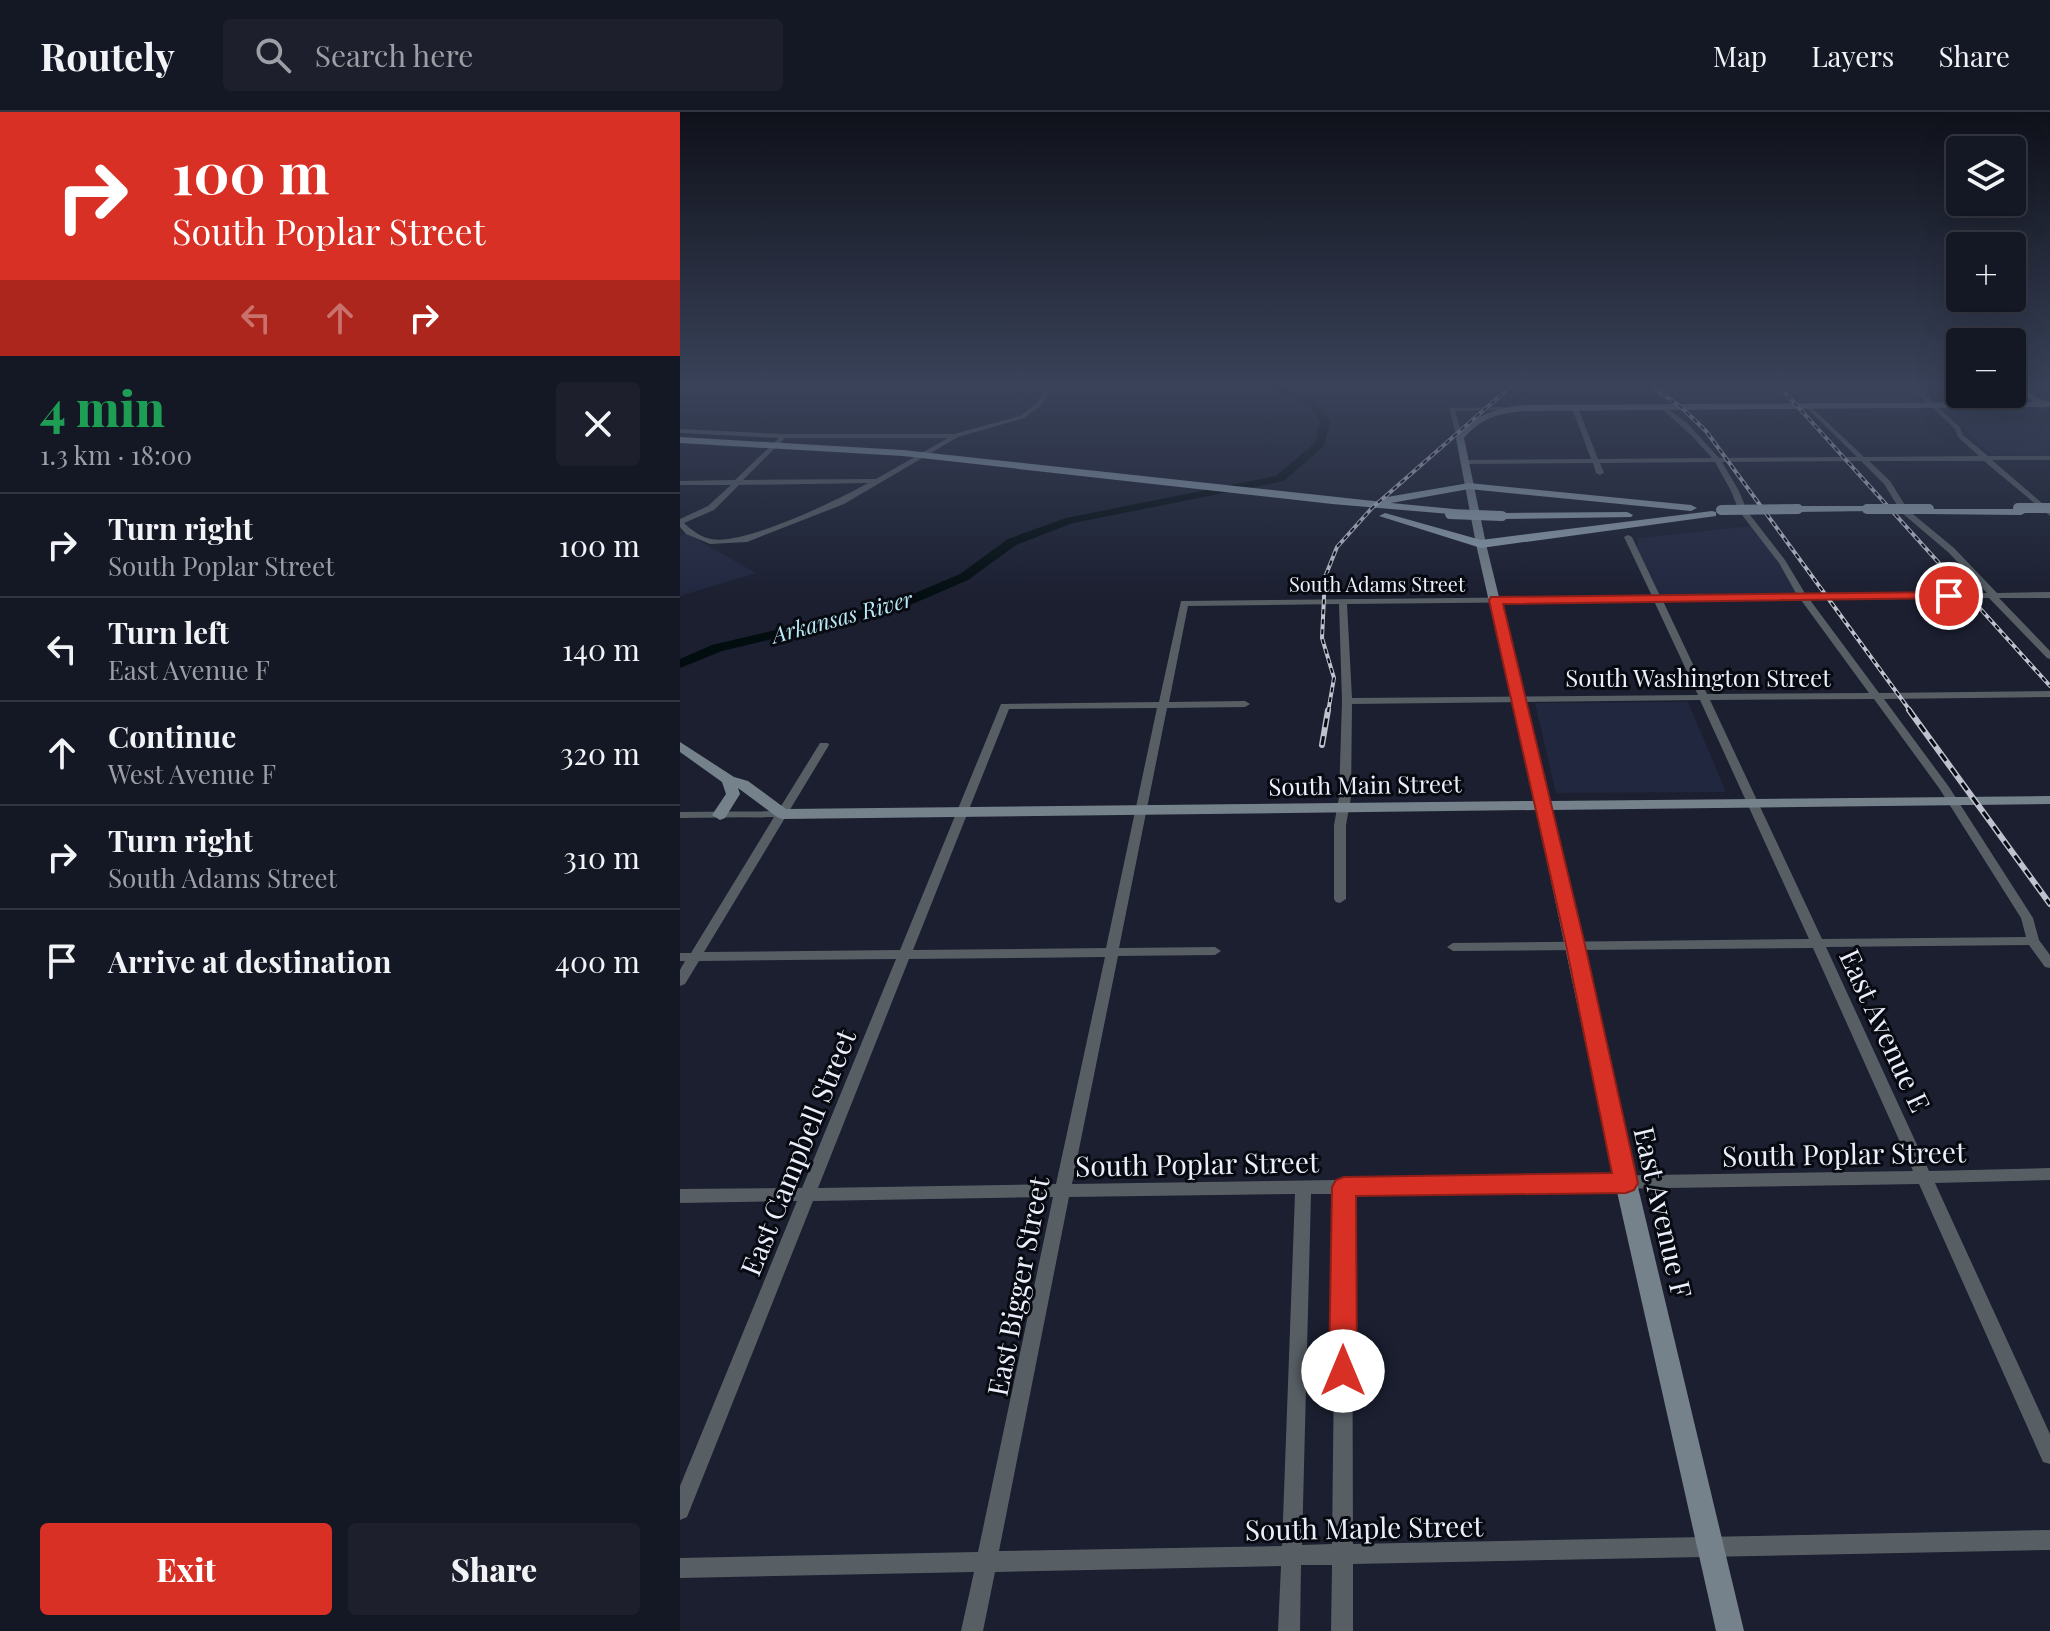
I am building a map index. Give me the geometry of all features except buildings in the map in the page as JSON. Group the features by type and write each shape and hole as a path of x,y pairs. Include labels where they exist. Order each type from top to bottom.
{"main road":[{"path":"962,459 1450,513 2050,511"},
{"path":"1326,501 1379,501 1469,486 1715,512"},
{"path":"1326,501 1481,544 1715,512"}],"street":[{"path":"760,459 711,508 680,522 689,532 710,542 744,540 841,502 918,459"},
{"name":"East Avenue F","path":"1465,459 1481,544 1730,1631"},
{"path":"1864,459 1887,483 1905,511 1951,550 2050,656"},
{"path":"1466,462 1878,459"},
{"path":"1987,459 2050,511"},
{"path":"1715,460 1735,491 1741,508 1769,541 1804,597 1952,801 2027,918 2033,941 2050,964"},
{"path":"1595,461 1600,473"},
{"path":"680,483 881,481"},
{"name":"East Avenue E","path":"1628,537 1754,803 2050,1455"},
{"name":"South Adams Street","path":"1184,603 2050,595"},
{"path":"1340,899 1347,701 1343,602"},
{"name":"East Bigger Street","path":"972,1631 1184,603"},
{"name":"South Washington Street","path":"1347,701 2050,694"},
{"path":"1163,704 1245,704"},
{"name":"East Campbell Street","path":"680,1510 1005,706 1163,704"},
{"path":"680,981 687,957 824,745"},
{"path":"680,746 729,780 745,786 782,814"},
{"path":"725,815 733,794 729,780"},
{"path":"725,815 745,786"},
{"name":"South Main Street","path":"680,815 2050,800"},
{"path":"1453,947 2033,941"},
{"path":"687,957 1215,951"},
{"name":"South Poplar Street","path":"680,1196 2050,1174"},
{"path":"1289,1631 1303,1187"},
{"path":"1342,1631 1344,1187"},
{"name":"South Maple Street","path":"680,1568 2050,1540"}],"shaded area":[{"path":"1752,526 1764,538 1799,595 1659,596 1637,549 1638,538"},
{"path":"687,534 756,573 680,596 680,536"},
{"path":"1688,702 1726,792 1556,793 1535,703"}],"waterway":[{"name":"Arkansas River","path":"680,664 717,648 898,605 964,577 1012,542 1070,520 1280,479 1303,459"}],"railway":[{"path":"1328,712 1334,678 1322,638 1325,577 1337,547 1372,508 1428,459"},
{"path":"1726,459 1911,712"},
{"path":"1845,459 2050,686"},
{"path":"1322,745 1328,710"},
{"path":"1909,710 2050,904"}],"route":[{"path":"1343,1371 1344,1187 1626,1183 1496,600 1949,596"}]}
